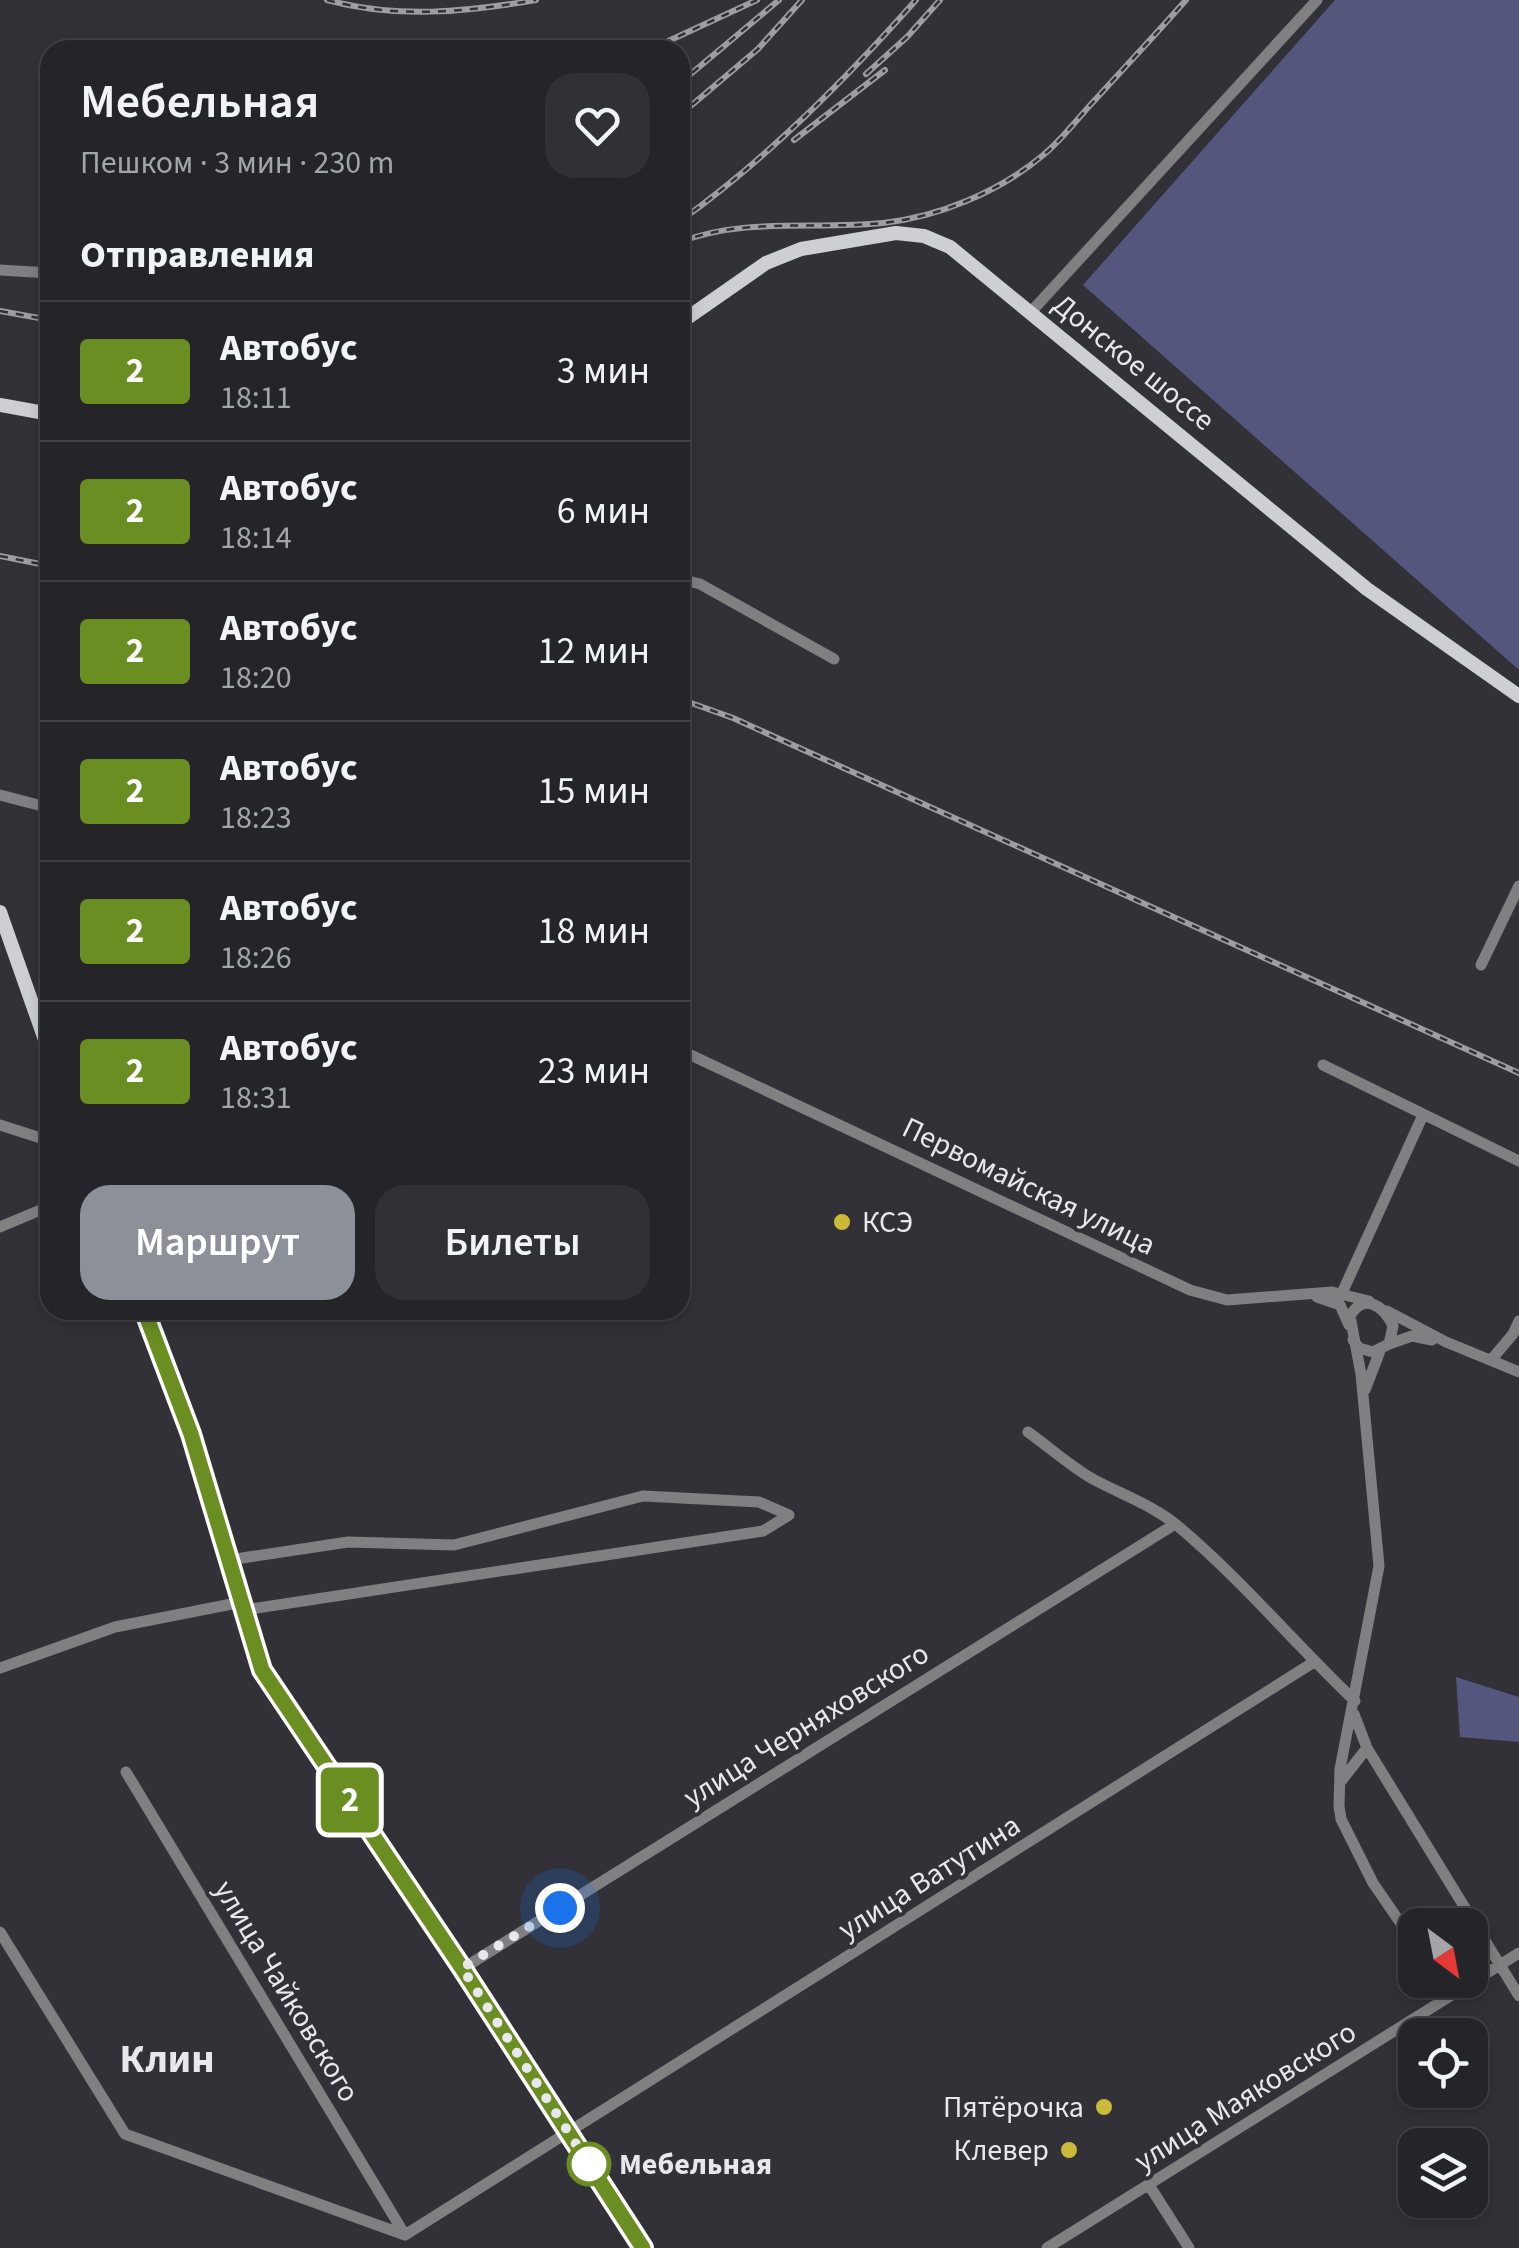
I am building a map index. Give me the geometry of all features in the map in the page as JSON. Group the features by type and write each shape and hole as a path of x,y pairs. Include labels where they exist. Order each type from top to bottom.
{"main road":[{"name":"Донское шоссе","path":"690,316 766,263 801,249 896,233 924,236 950,247 1367,588 1519,696"},
{"path":"0,405 40,412"},
{"path":"0,912 40,1026"},
{"path":"148,1320 191,1434 262,1670 643,2248"}],"street":[{"path":"1030,313 1318,0"},
{"path":"0,270 40,272"},
{"path":"690,582 834,658"},
{"path":"0,795 40,805"},
{"path":"1481,965 1519,886"},
{"name":"Первомайская улица","path":"690,1055 1190,1290 1227,1300 1342,1294 1376,1305 1446,1342 1519,1372"},
{"path":"1323,1065 1519,1161"},
{"path":"1342,1294 1422,1115"},
{"path":"0,1125 40,1138"},
{"path":"0,1227 40,1210"},
{"path":"1293,1296 1334,1301 1346,1313 1361,1374 1379,1566 1338,1790 1341,1820 1373,1883 1398,1919"},
{"path":"1350,1326 1353,1310 1376,1305 1393,1326 1362,1399"},
{"path":"1491,1360 1513,1334 1519,1320"},
{"path":"1353,1340 1359,1348 1384,1347 1412,1336 1446,1342"},
{"path":"1028,1432 1090,1477 1176,1524 1251,1592 1354,1706 1366,1748 1519,1996"},
{"path":"0,1668 115,1627 763,1531 789,1516 759,1502 643,1496 454,1544 348,1542 229,1560"},
{"name":"улица Черняховского","path":"462,1968 1176,1524"},
{"name":"улица Ватутина","path":"405,2236 1314,1662"},
{"path":"1338,1790 1345,1772 1366,1748"},
{"name":"улица Чайковского","path":"126,1772 405,2236"},
{"path":"0,1932 125,2134 405,2236"},
{"name":"улица Маяковского","path":"1488,1972 1519,1952"},
{"name":"улица Маяковского","path":"1047,2248 1447,1998"},
{"path":"1148,2184 1188,2248"}],"shaded area":[{"path":"1335,0 1519,0 1519,670 1083,285"},
{"path":"1456,1677 1519,1697 1519,1742 1460,1737"}],"railway":[{"path":"327,0 405,12 484,8 536,0"},
{"path":"671,40 757,0"},
{"path":"690,75 779,0"},
{"path":"690,107 758,49 802,0"},
{"path":"690,214 744,172 804,117 916,0"},
{"path":"866,74 940,0"},
{"path":"690,239 730,229 883,223 967,201 1007,181 1056,144 1186,0"},
{"path":"794,140 885,70"},
{"path":"0,311 40,318"},
{"path":"0,556 40,564"},
{"path":"690,703 733,718 1519,1073"}],"bus line":[{"name":"2","path":"148,1320 191,1434 262,1670 643,2248"}],"place":[{"name":"КСЭ","path":"842,1222"},
{"name":"Пятёрочка","path":"1104,2107"},
{"name":"Клевер","path":"1069,2150"},
{"name":"Мебельная","path":"589,2164"}],"district":[{"name":"Клин","path":"167,2058"}],"route":[{"path":"560,1908 462,1968 589,2164"}]}
